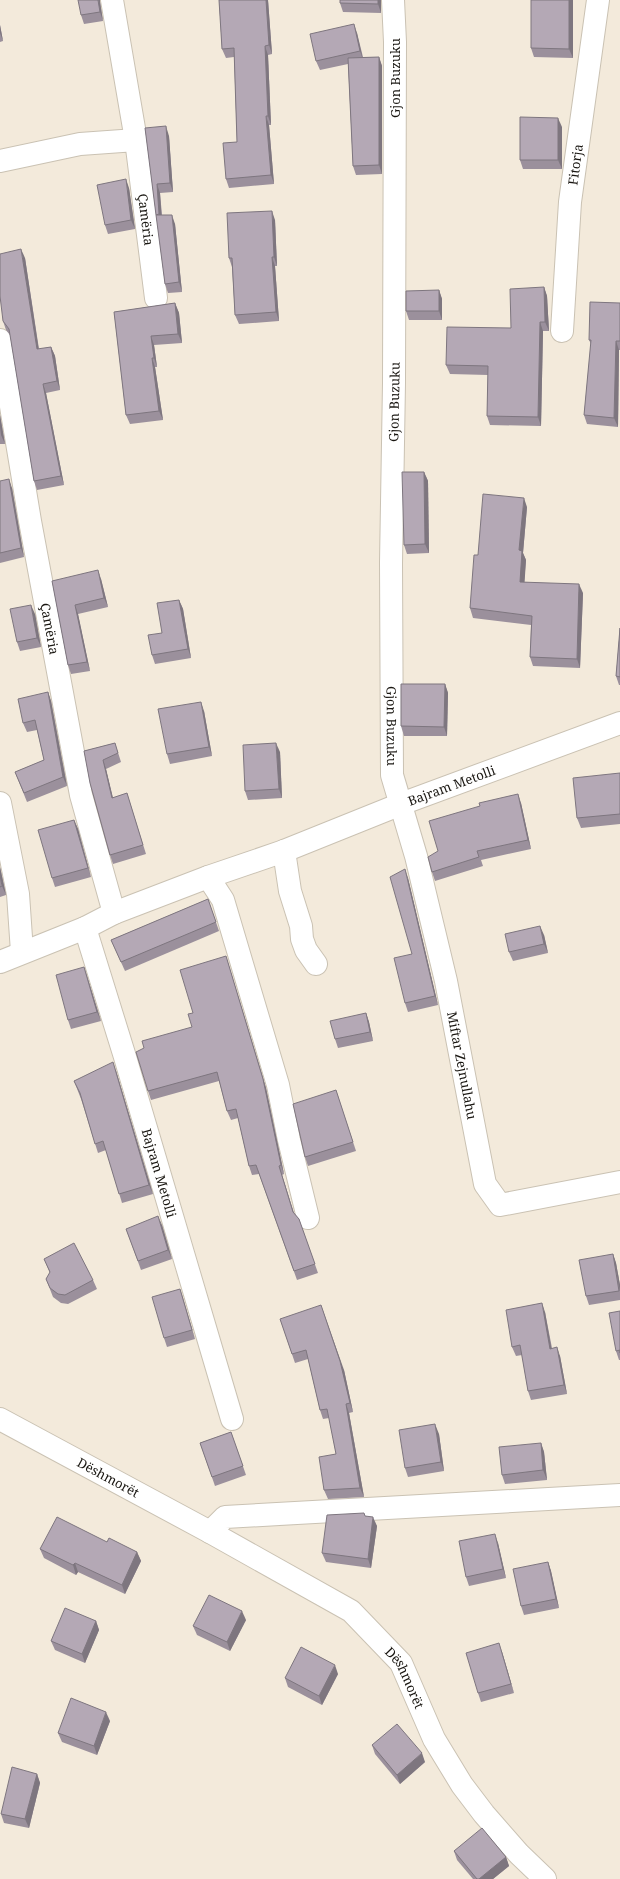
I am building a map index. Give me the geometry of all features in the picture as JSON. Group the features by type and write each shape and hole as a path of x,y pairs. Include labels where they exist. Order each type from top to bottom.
{"street":[{"name":"Çamëria","path":"112,0 136,140 156,298"},
{"name":"Gjon Buzuku","path":"393,0 395,50 394,383 391,563 392,775 401,804"},
{"name":"Fitorja","path":"562,331 570,202 598,0"},
{"path":"0,161 80,144 136,140"},
{"name":"Çamëria","path":"0,340 30,521 80,788 114,914"},
{"name":"Bajram Metolli","path":"0,962 85,928 114,914 208,877 284,851 401,804 620,723"},
{"path":"0,803 18,894 22,952"},
{"name":"Miftar Zejnullahu","path":"401,804 416,856 446,981 485,1184 500,1205 620,1182"},
{"path":"284,851 290,891 301,926 302,939 306,950 316,964"},
{"path":"208,877 223,900 271,1063 308,1218"},
{"name":"Bajram Metolli","path":"85,928 125,1057 232,1419"},
{"name":"Dëshmorët","path":"2,1427 210,1532 351,1611 401,1663 434,1738 462,1785 484,1814 519,1854 545,1879"},
{"path":"210,1532 225,1517 620,1495"}],"building":[{"path":"78,0 98,0 100,12 81,15"},
{"path":"219,0 266,0 269,45 265,46 268,116 266,116 271,175 226,179 223,143 237,142 234,48 222,49"},
{"path":"340,0 378,0 378,4 340,3"},
{"path":"531,0 569,0 569,49 531,48"},
{"path":"354,24 360,51 316,61 310,34"},
{"path":"379,57 379,165 353,166 348,58"},
{"path":"520,117 558,118 558,160 520,160"},
{"path":"166,126 170,183 157,184 159,214 156,215 145,128"},
{"path":"126,179 131,220 105,225 97,185"},
{"path":"272,211 274,257 272,257 276,312 235,315 232,258 229,258 227,213"},
{"path":"156,215 172,215 179,282 165,284"},
{"path":"21,249 37,349 51,347 57,381 43,384 61,476 34,481 9,329 3,321 0,296 0,254"},
{"path":"544,287 545,322 540,322 538,417 487,416 488,366 446,365 447,327 511,328 510,289"},
{"path":"439,290 439,311 406,311 406,291"},
{"path":"590,302 620,303 620,341 616,341 614,418 584,415 591,340 589,340"},
{"path":"175,303 178,334 151,336 154,358 152,358 159,411 126,415 114,312"},
{"path":"402,472 424,472 425,544 404,545"},
{"path":"9,479 21,548 0,553 0,481"},
{"path":"483,494 524,498 519,550 522,551 520,582 579,584 577,659 530,657 532,616 470,608 474,555 478,555"},
{"path":"98,570 104,598 75,605 87,662 68,665 52,581"},
{"path":"179,600 188,649 152,655 148,635 162,633 157,603"},
{"path":"31,605 37,638 17,642 10,609"},
{"path":"620,628 620,677 616,676"},
{"path":"401,684 445,684 444,727 401,726"},
{"path":"48,692 63,777 24,793 15,772 44,760 35,720 23,723 18,699"},
{"path":"201,702 209,747 167,754 158,709"},
{"path":"115,743 118,753 103,760 112,798 127,793 143,845 110,855 90,783 84,751"},
{"path":"276,743 279,789 245,791 243,745"},
{"path":"620,773 620,814 577,818 573,778"},
{"path":"518,794 528,840 477,851 479,857 432,872 428,857 438,851 429,821 480,806 479,803"},
{"path":"74,820 88,868 52,878 38,830"},
{"path":"405,869 435,996 405,1003 394,958 412,954 390,877"},
{"path":"0,875 2,886 0,887"},
{"path":"208,899 216,922 121,962 111,940"},
{"path":"540,926 544,944 509,952 505,934"},
{"path":"226,956 263,1079 281,1165 279,1166 293,1212 299,1219 315,1264 294,1271 256,1165 249,1166 236,1109 227,1111 217,1072 148,1091 136,1052 144,1048 142,1041 192,1027 188,1014 193,1013 180,970"},
{"path":"84,967 97,1012 68,1020 56,975"},
{"path":"366,1013 370,1032 335,1039 330,1021"},
{"path":"113,1062 149,1185 119,1194 103,1141 95,1144 80,1093 74,1081"},
{"path":"336,1090 353,1142 305,1157 293,1104"},
{"path":"158,1216 168,1250 138,1261 126,1229"},
{"path":"74,1243 93,1280 65,1295 58,1294 50,1288 46,1279 50,1272 44,1259"},
{"path":"613,1254 619,1291 586,1296 579,1260"},
{"path":"180,1289 192,1330 164,1338 152,1297"},
{"path":"542,1303 550,1349 557,1347 564,1385 528,1391 520,1345 512,1347 506,1310"},
{"path":"321,1305 340,1361 350,1403 346,1404 360,1488 324,1490 319,1457 336,1454 327,1409 320,1410 306,1350 292,1354 280,1319"},
{"path":"620,1311 620,1350 616,1351 609,1313"},
{"path":"435,1424 441,1462 405,1468 399,1430"},
{"path":"231,1432 243,1466 212,1477 200,1443"},
{"path":"541,1443 543,1470 502,1475 499,1447"},
{"path":"364,1513 365,1516 373,1517 368,1559 322,1553 327,1515"},
{"path":"57,1517 107,1542 109,1538 137,1552 122,1585 75,1563 73,1565 40,1549"},
{"path":"495,1534 503,1569 466,1577 459,1541"},
{"path":"548,1562 556,1599 521,1606 513,1569"},
{"path":"209,1595 242,1611 227,1642 193,1626"},
{"path":"65,1608 96,1621 82,1654 51,1641"},
{"path":"499,1643 511,1684 478,1693 466,1653"},
{"path":"301,1647 335,1665 319,1696 285,1678"},
{"path":"71,1698 106,1712 94,1746 58,1733"},
{"path":"397,1724 422,1753 397,1775 372,1745"},
{"path":"12,1767 37,1774 25,1819 1,1814"},
{"path":"482,1828 506,1857 479,1879 477,1879 454,1851"}]}
